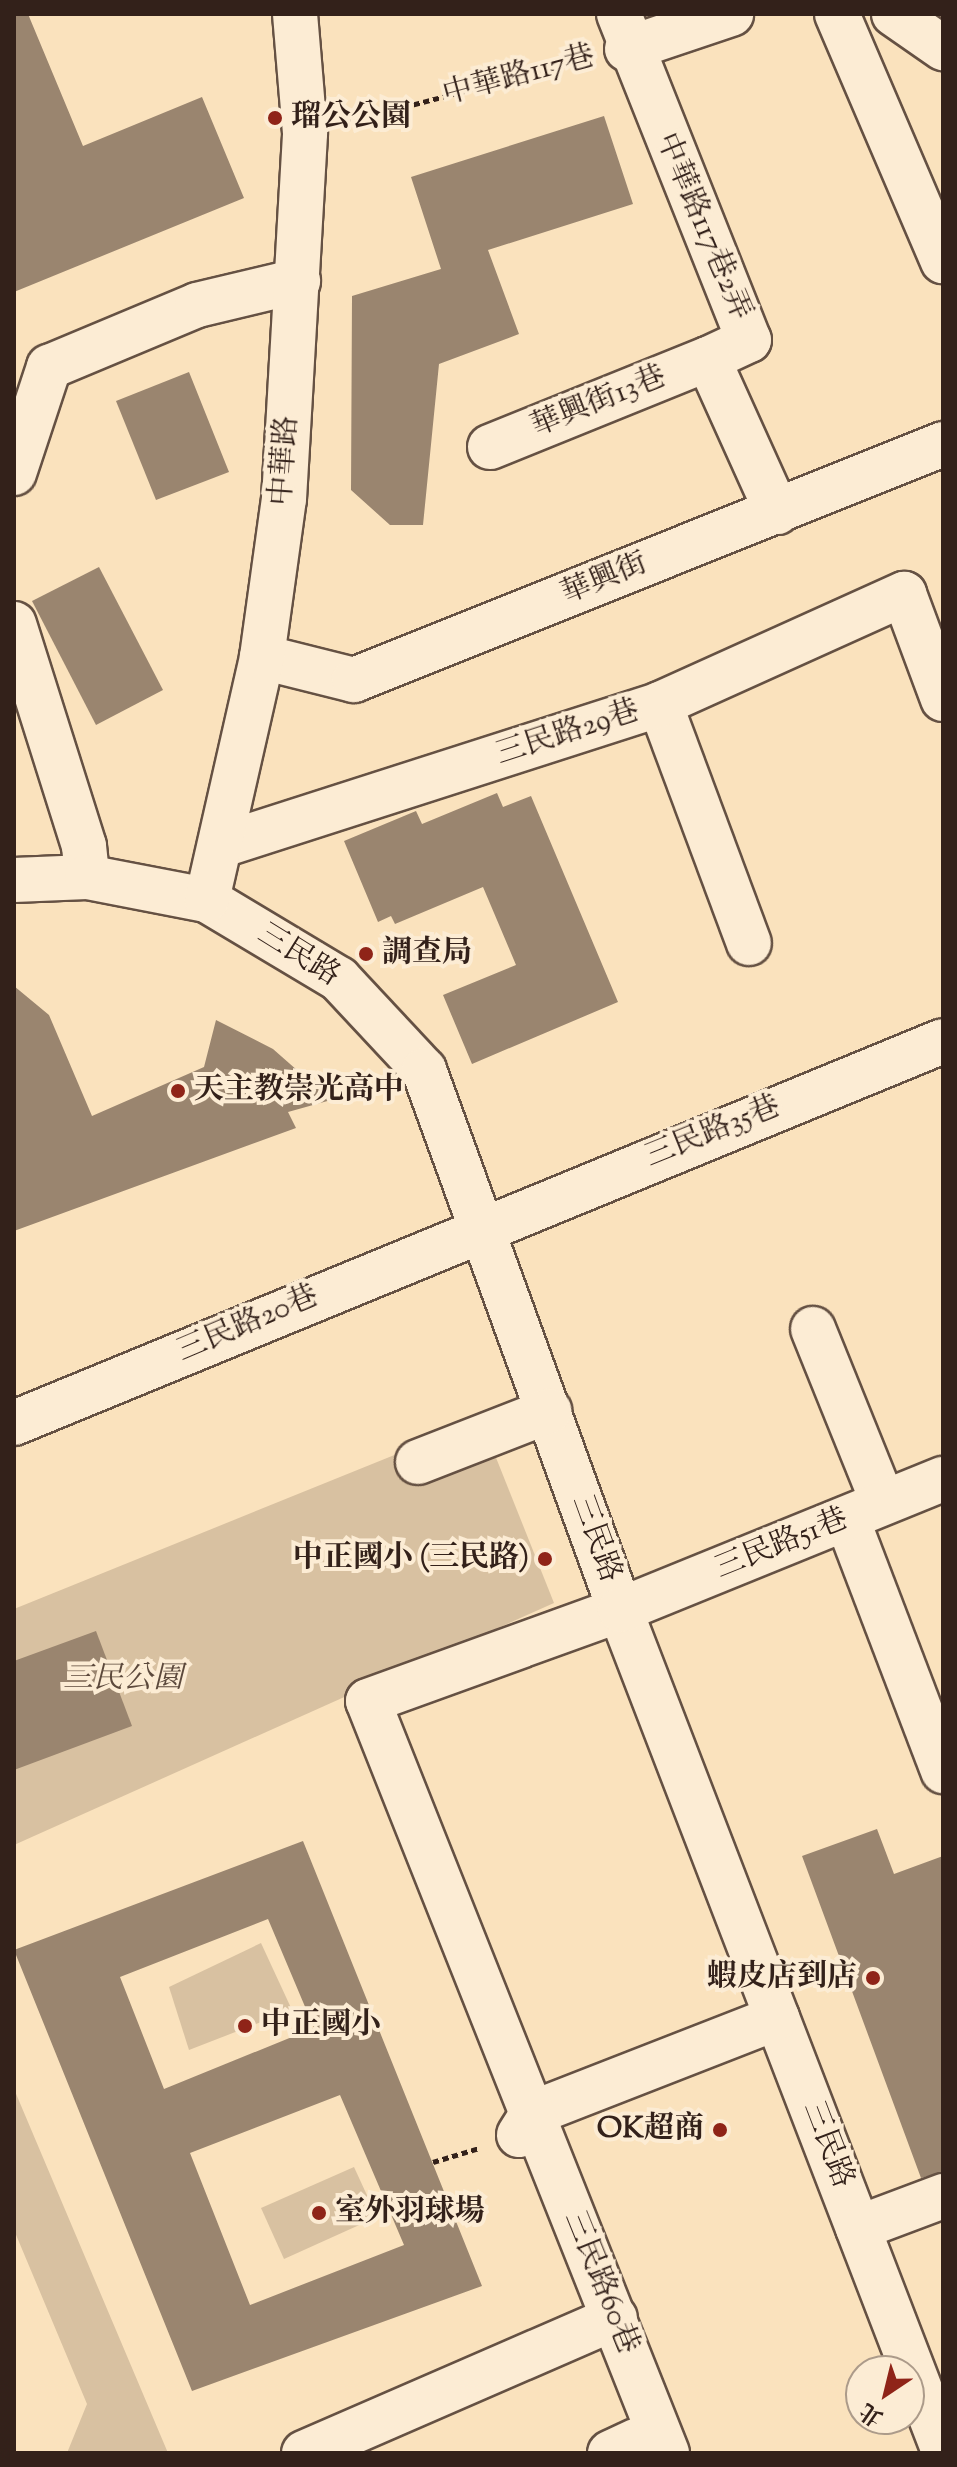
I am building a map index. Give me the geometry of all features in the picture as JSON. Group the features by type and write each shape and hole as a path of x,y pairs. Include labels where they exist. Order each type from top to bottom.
{"street":[{"name":"中華路","path":"207,900 222,845 262,657 284,499 305,133 295,14"},
{"name":"中華路117巷","path":"623,32 731,14"},
{"path":"837,14 943,261"},
{"path":"894,14 943,48"},
{"name":"中華路117巷2弄","path":"623,32 749,340 708,359 777,512"},
{"path":"14,473 49,367 197,305 298,281"},
{"name":"華興街13巷","path":"490,447 708,359"},
{"name":"華興街","path":"262,657 354,680 943,444"},
{"name":"三民路29巷","path":"222,845 660,704 904,594 943,699"},
{"path":"14,624 84,846 87,877"},
{"path":"660,704 749,943"},
{"name":"三民路","path":"14,880 87,877 207,900 339,979 373,1009 424,1070 620,1610 943,2449"},
{"name":"三民路35巷","path":"483,1227 943,1041"},
{"name":"三民路20巷","path":"14,1423 483,1227"},
{"path":"813,1329 943,1771"},
{"path":"418,1462 549,1411"},
{"name":"三民路51巷","path":"526,2124 368,1701 620,1610 943,1479"},
{"path":"526,2124 777,2018"},
{"name":"三民路60巷","path":"526,2124 615,2318 638,2449"},
{"path":"858,2228 943,2196"},
{"path":"304,2453 615,2318"}],"path":[{"name":"中華路117巷","path":"305,133 623,32"}],"green space":[{"name":"三民公園","path":"481,1420 554,1603 14,1845 14,1609"},
{"path":"261,1943 292,2010 189,2050 169,1987"},
{"path":"14,2089 168,2453 67,2453 87,2404 14,2230"},
{"name":"室外羽球場","path":"354,2167 377,2217 284,2259 261,2208"}],"building":[{"path":"14,14 28,14 83,146 202,97 244,198 14,292"},
{"path":"604,116 633,204 488,250 519,334 439,364 423,525 390,525 351,490 352,296 441,269 411,177"},
{"path":"189,372 229,472 156,500 116,401"},
{"path":"99,567 163,690 96,725 32,601"},
{"path":"497,793 503,807 531,796 618,1002 472,1064 443,995 516,965 483,887 395,924 391,916 378,922 344,841 416,811 422,824"},
{"path":"14,986 49,1015 92,1116 204,1067 216,1020 273,1049 331,1100 288,1112 296,1128 14,1231"},
{"path":"96,1631 132,1726 14,1770 14,1661"},
{"path":"877,1829 894,1874 943,1856 943,2172 921,2178 802,1856"},
{"path":"303,1841 482,2286 192,2391 14,1950","holes":["268,1919 314,2028 164,2089 120,1977","340,2095 404,2245 250,2305 190,2153"]}],"place":[{"name":"瑠公公園","path":"275,118"},
{"name":"調查局","path":"366,954"},
{"name":"天主教崇光高中","path":"178,1091"},
{"name":"中正國小 (三民路)","path":"545,1559"},
{"name":"蝦皮店到店","path":"873,1978"},
{"name":"中正國小","path":"245,2026"},
{"name":"OK超商","path":"720,2130"},
{"name":"室外羽球場","path":"319,2213"}]}
